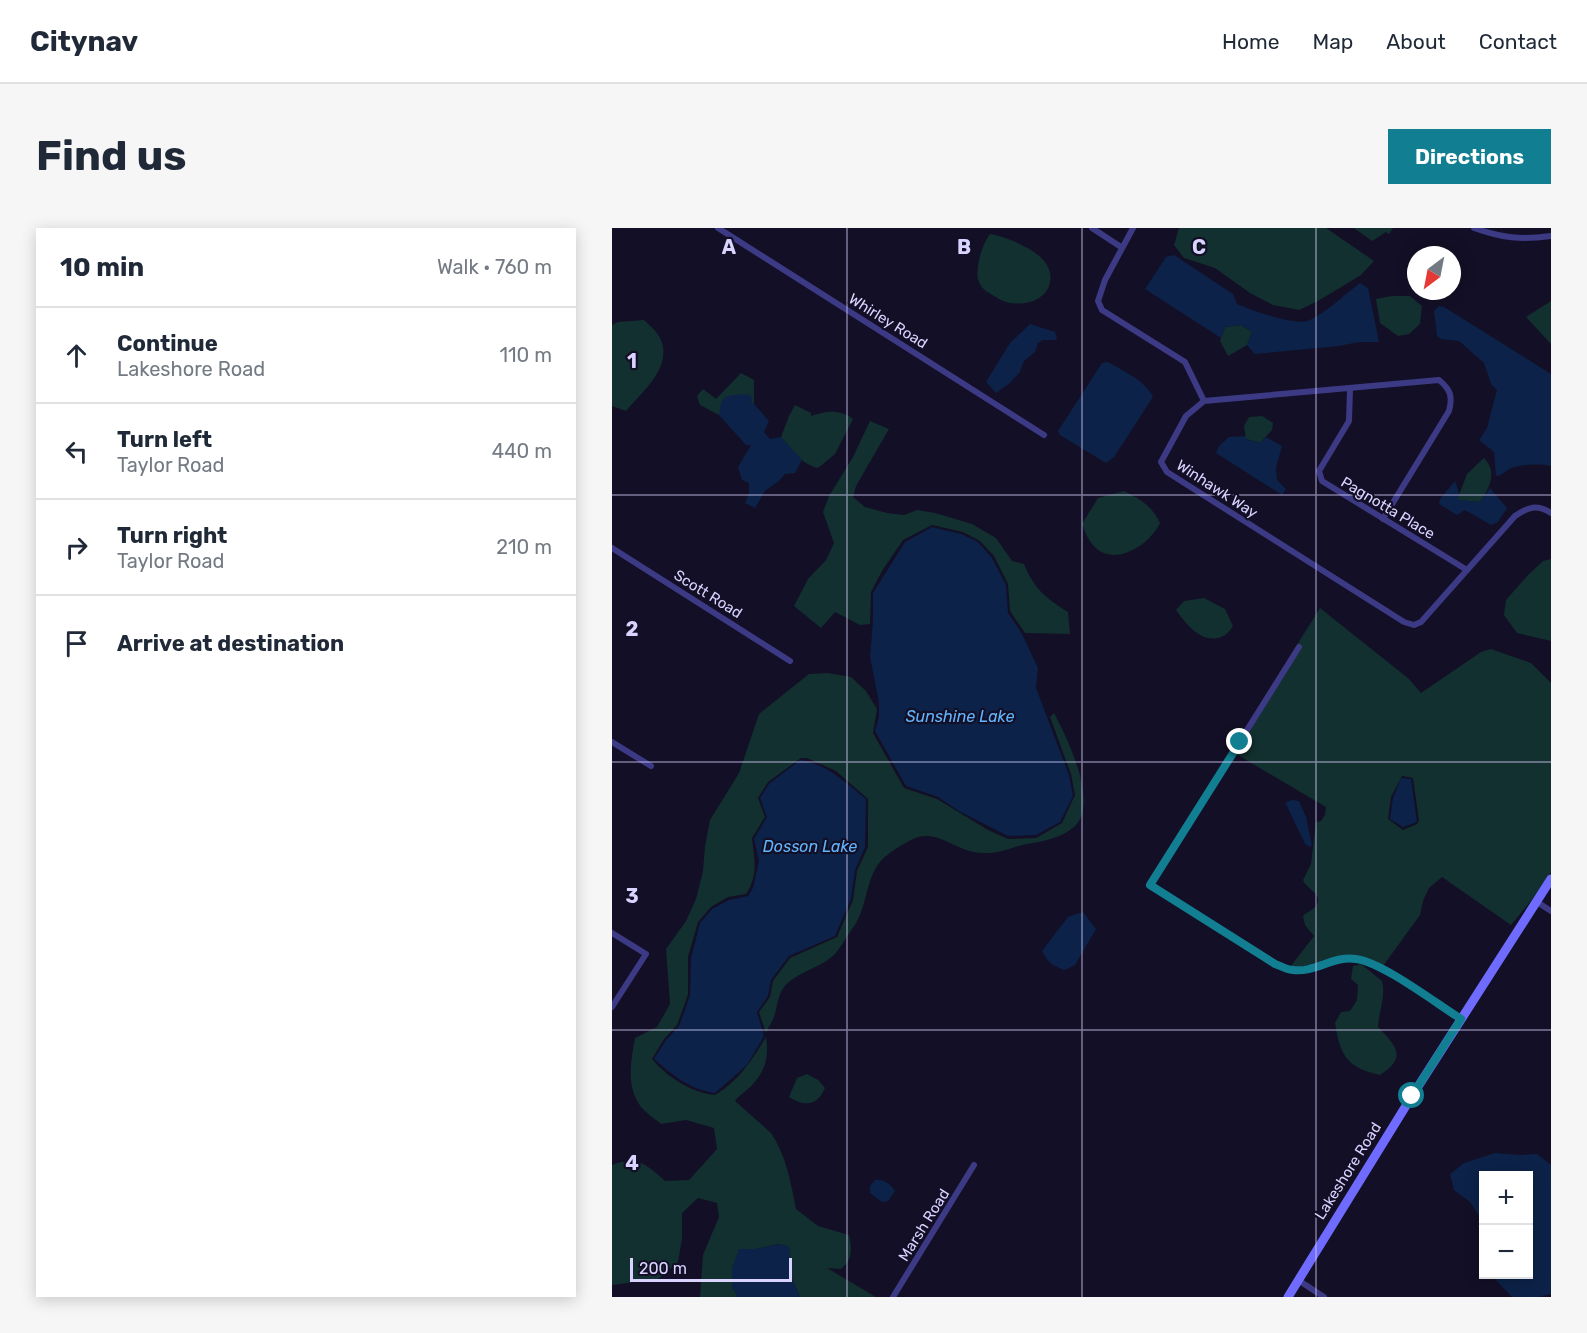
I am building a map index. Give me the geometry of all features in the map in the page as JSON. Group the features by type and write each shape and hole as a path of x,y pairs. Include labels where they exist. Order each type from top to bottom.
{"street":[{"name":"Whirley Road","path":"718,228 1044,435"},
{"path":"1092,228 1121,247"},
{"path":"1133,228 1105,280 1098,301 1102,310 1185,362 1204,402 1438,380 1449,388 1452,398 1449,411 1383,519"},
{"path":"1474,228 1514,239 1551,236"},
{"name":"Pagnotta Place","path":"1350,389 1349,421 1319,471 1322,481 1467,570"},
{"name":"Winhawk Way","path":"1204,402 1186,416 1161,462 1167,472 1404,622 1414,625 1421,622 1515,516 1528,507 1543,508 1551,513"},
{"name":"Scott Road","path":"612,548 790,661"},
{"path":"1299,647 1150,885 1275,964 1292,970 1305,970 1337,959 1357,958 1380,967 1461,1019"},
{"path":"612,742 651,766"},
{"name":"Lakeshore Road","path":"1288,1297 1551,879"},
{"path":"1537,902 1551,911"},
{"path":"612,933 646,954 612,1007"},
{"name":"Marsh Road","path":"893,1297 974,1165"},
{"path":"1298,1280 1324,1297"}],"green space":[{"path":"1179,228 1326,228 1374,261 1361,275 1299,310 1273,305 1250,293 1215,268 1184,258 1174,245"},
{"path":"1354,228 1393,228 1389,234 1386,232 1372,241"},
{"path":"990,234 1009,239 1030,249 1046,264 1050,272 1050,282 1042,296 1028,303 1011,303 988,293 982,287 978,277 978,265"},
{"path":"1407,296 1407,300 1415,300 1422,306 1420,324 1409,334 1398,336 1380,323 1376,299"},
{"path":"1551,301 1551,344 1526,317"},
{"path":"644,320 660,338 663,359 654,378 626,411 612,406 612,325 618,322"},
{"path":"1241,325 1252,332 1247,345 1228,356 1220,341 1225,327"},
{"path":"741,373 754,380 754,404 750,403 751,400 744,395 729,396 719,415 700,405 697,396 703,389 716,399"},
{"path":"795,405 811,413 811,416 833,412 853,419 835,454 818,468 802,460 781,437"},
{"path":"1262,416 1273,423 1272,430 1260,443 1246,439 1244,426 1249,417"},
{"path":"870,421 889,429 856,486 853,497 865,507 887,513 904,515 917,510 935,513 972,524 996,538 1012,561 1024,564 1032,580 1042,592 1068,612 1070,634 1025,633 1010,611 1008,584 994,556 980,541 963,532 932,525 903,540 882,571 871,592 870,624 860,625 835,612 821,628 794,606 808,579 826,560 834,543 823,512 829,496 853,457"},
{"path":"1484,458 1491,469 1491,480 1480,502 1457,500 1467,474"},
{"path":"1124,491 1145,504 1160,523 1149,538 1133,550 1124,554 1105,554 1092,543 1082,524 1098,498"},
{"path":"1551,559 1551,641 1517,633 1504,615 1506,600 1543,561"},
{"path":"1204,598 1225,609 1233,626 1229,632 1216,638 1202,636 1190,627 1176,610 1184,601"},
{"path":"1320,608 1409,679 1421,693 1481,652 1491,649 1531,663 1551,683 1551,872 1511,925 1442,877 1429,888 1420,915 1383,966 1361,957 1343,955 1303,966 1291,966 1314,936 1305,925 1303,916 1316,906 1318,898 1303,880 1311,864 1316,822 1321,821 1325,815 1326,807 1236,754 1242,745 1238,742 1231,751","holes":["1402,776 1413,778 1419,821 1403,830 1388,819 1391,797"]},
{"path":"828,673 851,677 866,691 877,709 873,733 904,788 937,799 988,830 1008,839 1036,838 1062,823 1075,795 1071,774 1050,717 1054,713 1079,771 1084,803 1081,817 1074,827 1058,836 996,852 974,852 926,836 918,837 892,851 875,869 859,918 840,948 834,955 784,987 766,1033 759,1012 770,997 773,981 790,958 837,937 853,900 857,871 868,847 868,799 836,771 807,758 801,758 768,782 758,798 765,817 752,838 755,866 753,880 746,894 728,897 711,907 698,922 688,957 688,994 684,1006 677,1025 664,1039 652,1059 680,1083 706,1094 715,1095 738,1077 766,1037 767,1056 764,1068 751,1086 735,1101 771,1133 781,1150 796,1209 818,1226 849,1235 851,1249 848,1261 841,1269 827,1268 876,1297 800,1297 791,1276 789,1247 779,1244 745,1249 732,1268 732,1288 736,1297 700,1297 703,1255 719,1217 717,1203 698,1198 682,1213 682,1239 678,1262 658,1279 612,1285 612,1165 635,1161 647,1166 665,1181 689,1180 717,1149 714,1128 686,1120 661,1124 646,1112 635,1096 631,1080 635,1038 657,1027 670,1004 666,949 686,921 696,899 703,871 710,820 739,773 759,714 809,674"},
{"path":"1361,964 1382,981 1383,998 1378,1027 1396,1051 1394,1063 1380,1075 1360,1068 1347,1058 1340,1044 1335,1023 1341,1012 1350,1011 1357,1000 1358,985 1351,979 1353,966"},
{"path":"807,1074 818,1080 825,1088 822,1094 810,1103 789,1097 797,1078"}],"water":[{"path":"1174,255 1233,294 1237,304 1274,317 1294,321 1303,322 1317,316 1360,283 1368,288 1379,342 1359,342 1255,354 1247,345 1252,332 1241,325 1225,327 1221,338 1145,289 1166,257"},
{"path":"1439,306 1551,374 1551,466 1519,466 1496,476 1494,452 1479,440 1487,428 1497,390 1491,384 1484,363 1459,341 1441,339 1437,336 1434,311"},
{"path":"1030,324 1055,332 1057,338 1038,343 1035,352 1024,361 1020,372 996,393 986,382 1010,343"},
{"path":"1108,362 1139,381 1153,397 1114,457 1106,463 1060,435 1058,431 1102,363"},
{"path":"750,395 753,399 750,403 754,404 769,421 764,432 770,439 781,437 802,460 795,473 785,474 765,491 755,508 745,503 749,493 749,483 742,480 738,467 751,445 746,445 719,415 721,404 727,397"},
{"path":"1246,436 1246,439 1260,443 1266,437 1282,446 1276,468 1277,480 1286,489 1282,495 1216,453 1219,446 1229,437"},
{"path":"1455,481 1459,493 1458,500 1480,502 1490,488 1507,508 1498,522 1491,525 1465,510 1457,515 1439,504 1440,499"},
{"name":"Sunshine Lake","path":"932,527 961,534 978,542 992,558 1006,585 1008,613 1021,632 1038,668 1036,688 1069,775 1073,796 1060,822 1036,835 1008,836 959,811 938,797 906,786 875,731 879,717 879,702 870,657 873,593 905,542"},
{"name":"Dosson Lake","path":"800,760 819,765 866,799 865,847 855,870 851,899 835,936 789,956 771,980 768,996 757,1012 764,1036 747,1065 715,1093 698,1089 682,1081 654,1059 666,1040 679,1026 686,1007 690,995 691,958 700,923 712,909 729,900 748,896 753,888 759,861 754,839 767,817 760,798 769,784"},
{"path":"1401,778 1411,779 1417,822 1403,827 1390,819 1393,798"},
{"path":"1293,800 1299,801 1306,817 1312,845 1310,847 1305,844 1286,804"},
{"path":"1083,912 1096,929 1075,965 1065,970 1051,964 1042,951 1068,917"},
{"path":"1495,1153 1537,1154 1551,1165 1551,1294 1538,1297 1512,1297 1495,1279 1533,1279 1533,1171 1479,1171 1479,1216 1470,1202 1454,1190 1450,1174 1464,1163"},
{"path":"875,1180 886,1182 895,1191 888,1201 882,1202 870,1193 870,1186"},
{"path":"779,1244 789,1247 791,1276 800,1297 736,1297 732,1288 732,1268 739,1249 756,1249"}],"route":[{"path":"1240,742 1150,885 1275,964 1292,970 1305,970 1337,959 1357,958 1380,967 1461,1019 1412,1096"}]}
